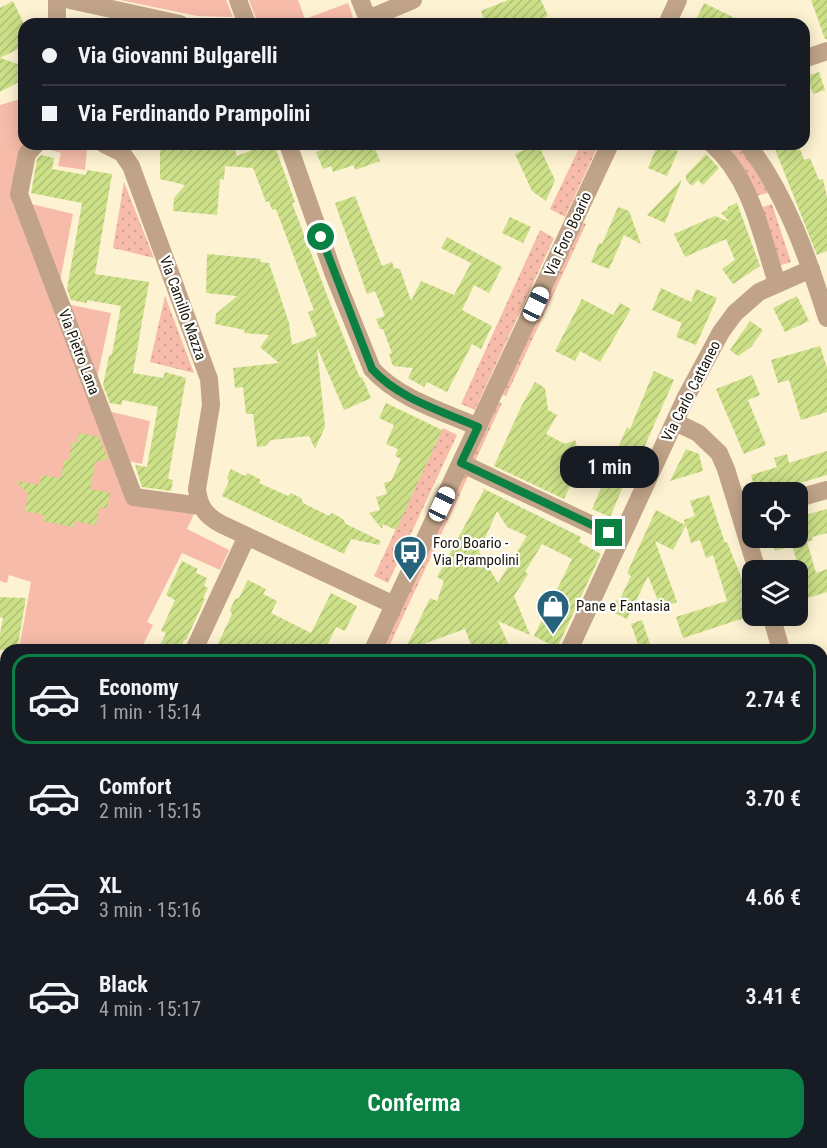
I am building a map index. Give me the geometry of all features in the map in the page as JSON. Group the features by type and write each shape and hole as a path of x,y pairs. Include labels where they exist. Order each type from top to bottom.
{"street":[{"path":"57,0 57,18"},
{"path":"70,0 152,18"},
{"path":"238,0 245,18"},
{"path":"360,0 367,18"},
{"path":"377,18 413,0"},
{"path":"670,18 678,0"},
{"path":"810,57 827,51"},
{"name":"Via Pietro Lana","path":"31,150 27,154 19,194 134,497 199,497"},
{"name":"Via Camillo Mazza","path":"116,150 122,153 131,166 209,379 211,405 199,497"},
{"path":"290,150 334,274 372,369 383,381 399,392 478,427"},
{"name":"Via Foro Boario","path":"376,644 607,150"},
{"path":"718,150 739,174 752,205 777,283"},
{"path":"751,150 779,196 811,269 827,318"},
{"path":"752,205 779,196"},
{"name":"Via Carlo Cattaneo","path":"572,644 675,422 713,345 728,321 751,298 777,283 811,269"},
{"path":"675,422 699,433 719,453 742,503"},
{"path":"461,463 609,533"},
{"path":"808,495 827,490"},
{"path":"199,497 211,519 394,605"},
{"path":"197,644 247,536"},
{"path":"774,626 779,644"}],"shaded area":[{"path":"120,0 226,0 233,17 197,16"},
{"path":"249,0 298,0 305,18 256,18"},
{"path":"348,3 353,17 350,18 308,18"},
{"path":"18,100 18,150 38,150 33,152 19,201 73,214 56,302 111,313 91,407 150,421 142,464 123,460 134,502 194,514 187,529 229,550 220,570 182,553 147,622 153,625 144,644 20,644 31,582 9,575 7,583 0,581 0,105"},
{"path":"51,150 87,150 85,170 58,166 61,153"},
{"path":"578,150 596,150 565,217 550,209"},
{"path":"723,150 740,150 749,160 768,193 755,196"},
{"path":"124,182 154,258 113,248"},
{"path":"772,204 791,262 778,266 759,208"},
{"path":"578,221 586,224 506,396 498,393"},
{"path":"540,230 554,238 475,410 461,404"},
{"path":"165,296 194,373 150,362"},
{"path":"495,400 502,403 390,644 381,644"},
{"path":"443,428 457,435 388,583 374,576"}],"building":[{"path":"508,0 541,0 548,16 543,18 484,18 481,11"},
{"path":"811,0 827,0 827,39 825,39"},
{"path":"13,1 21,18 18,18 18,49 0,58 0,8"},
{"path":"704,3 735,18 697,18"},
{"path":"0,58 18,64 18,82 0,92"},
{"path":"819,72 825,90 813,94 810,75"},
{"path":"160,150 235,150 237,156 252,150 276,150 295,202 292,203 330,303 360,378 362,377 371,398 344,410 317,347 325,427 315,449 309,436 271,440 265,446 257,447 253,414 246,414 243,387 235,388 233,368 279,363 260,347 269,335 244,333 245,330 215,324 216,314 237,296 206,293 207,254 261,259 260,262 269,263 289,323 292,345 317,336 308,312 314,310 276,209 272,210 269,201 266,202 253,168 225,166 224,180 220,179 217,215 173,211 174,198 185,185 160,179"},
{"path":"321,150 375,150 380,161 355,170 354,165 333,172 331,166 323,169 316,152"},
{"path":"524,150 541,150 555,180 546,201 532,191 515,154"},
{"path":"656,150 678,151 667,176 648,168"},
{"path":"775,150 800,150 804,160 810,158 819,180 823,179 827,197 827,251 817,255"},
{"path":"706,154 719,168 703,185 698,180 692,186 686,180 686,175"},
{"path":"41,155 54,158 52,169 86,175 87,170 112,174 95,274 149,282 133,373 163,378 165,372 186,378 168,479 173,480 171,491 142,487 135,465 147,467 158,407 122,400 122,405 110,403 103,385 109,356 112,354 121,306 87,300 87,303 71,300 67,289 82,203 31,193 37,159"},
{"path":"682,179 665,223 647,215"},
{"path":"355,196 382,266 392,262 394,268 400,269 411,301 421,281 454,295 471,263 441,248 447,237 502,267 489,293 474,285 462,310 492,326 481,349 472,344 447,392 427,382 424,387 408,378 413,368 393,366 389,354 392,353 383,329 380,329 376,319 385,316 375,291 367,294 335,203"},
{"path":"737,203 760,266 733,284 722,269 735,260 726,239 685,257 674,234 715,216 730,222 721,213"},
{"path":"618,207 629,211 641,244 624,235 609,269 591,262 599,243 602,244"},
{"path":"510,217 531,227 523,243 502,233"},
{"path":"661,288 691,302 696,289 717,298 696,345 676,337 682,323 652,310"},
{"path":"797,296 809,321 785,332 773,308"},
{"path":"582,299 613,315 620,303 631,309 600,362 580,351 575,361 555,351"},
{"path":"750,321 763,330 751,347 738,356 730,350"},
{"path":"820,346 827,368 827,412 801,420 789,380 778,383 771,360"},
{"path":"654,371 674,380 634,470 631,468 610,517 592,509 627,427 630,429"},
{"path":"752,375 760,395 748,400 766,445 744,454 716,389"},
{"path":"535,382 545,388 548,410 557,415 546,434 565,444 575,440 586,474 573,480 564,499 494,466"},
{"path":"386,403 442,430 396,530 383,524 382,529 369,513 380,510 376,497 387,494 384,483 391,481 401,459 395,456 398,449 386,444 394,425 379,418"},
{"path":"79,433 99,437 108,459 95,462 90,489 110,493 107,508 99,507 96,525 74,521 73,527 43,521 44,515 25,511 28,494 16,481 40,485 41,475 61,478 64,461 69,460 72,442 77,443"},
{"path":"686,449 699,454 703,471 670,481"},
{"path":"827,451 827,475 803,482 753,482 751,475 777,467 774,458 787,454 789,463"},
{"path":"231,469 245,476 248,473 261,480 259,483 288,496 291,493 301,498 303,503 329,516 332,513 343,519 346,524 381,541 379,545 351,539 344,554 222,496 229,481 227,478"},
{"path":"482,488 581,537 579,542 601,554 559,644 549,644 534,636 572,559 542,544 525,572 528,574 514,596 530,635 498,621 508,644 471,644 465,629 426,644 408,644 430,598 437,601 444,581 437,577 484,490","holes":["497,511 507,527 527,536 498,583 479,552"]},
{"path":"709,495 725,543 727,542 742,579 742,619 683,638 676,617 727,601 713,555 706,558 700,540 691,543 686,525 673,550 655,541 677,602 661,608 648,576 627,619 611,611 616,600 619,601 631,576 627,573 656,510 685,525 684,520 695,516 690,501"},
{"path":"827,509 827,533 812,537 812,540 808,542 808,514"},
{"path":"808,545 816,573 827,569 827,592 808,598 808,560 797,560 793,548 808,548"},
{"path":"182,561 198,569 196,573 207,578 204,586 208,588 203,598 205,599 182,644 161,644 166,633 161,631 175,600 166,595"},
{"path":"248,580 266,589 263,594 277,601 271,613 311,633 331,593 357,606 345,631 336,627 328,644 218,644 232,614 230,610 235,599 239,598"},
{"path":"0,597 26,598 18,644 0,644 3,618 0,617"},
{"path":"642,620 650,644 638,644 631,624"}],"place":[{"name":"Foro Boario - Via Prampolini","path":"410,581"},
{"name":"Pane e Fantasia","path":"553,635"}],"route":[{"path":"321,237 372,369 383,381 399,392 478,427 461,463 609,533"}]}
